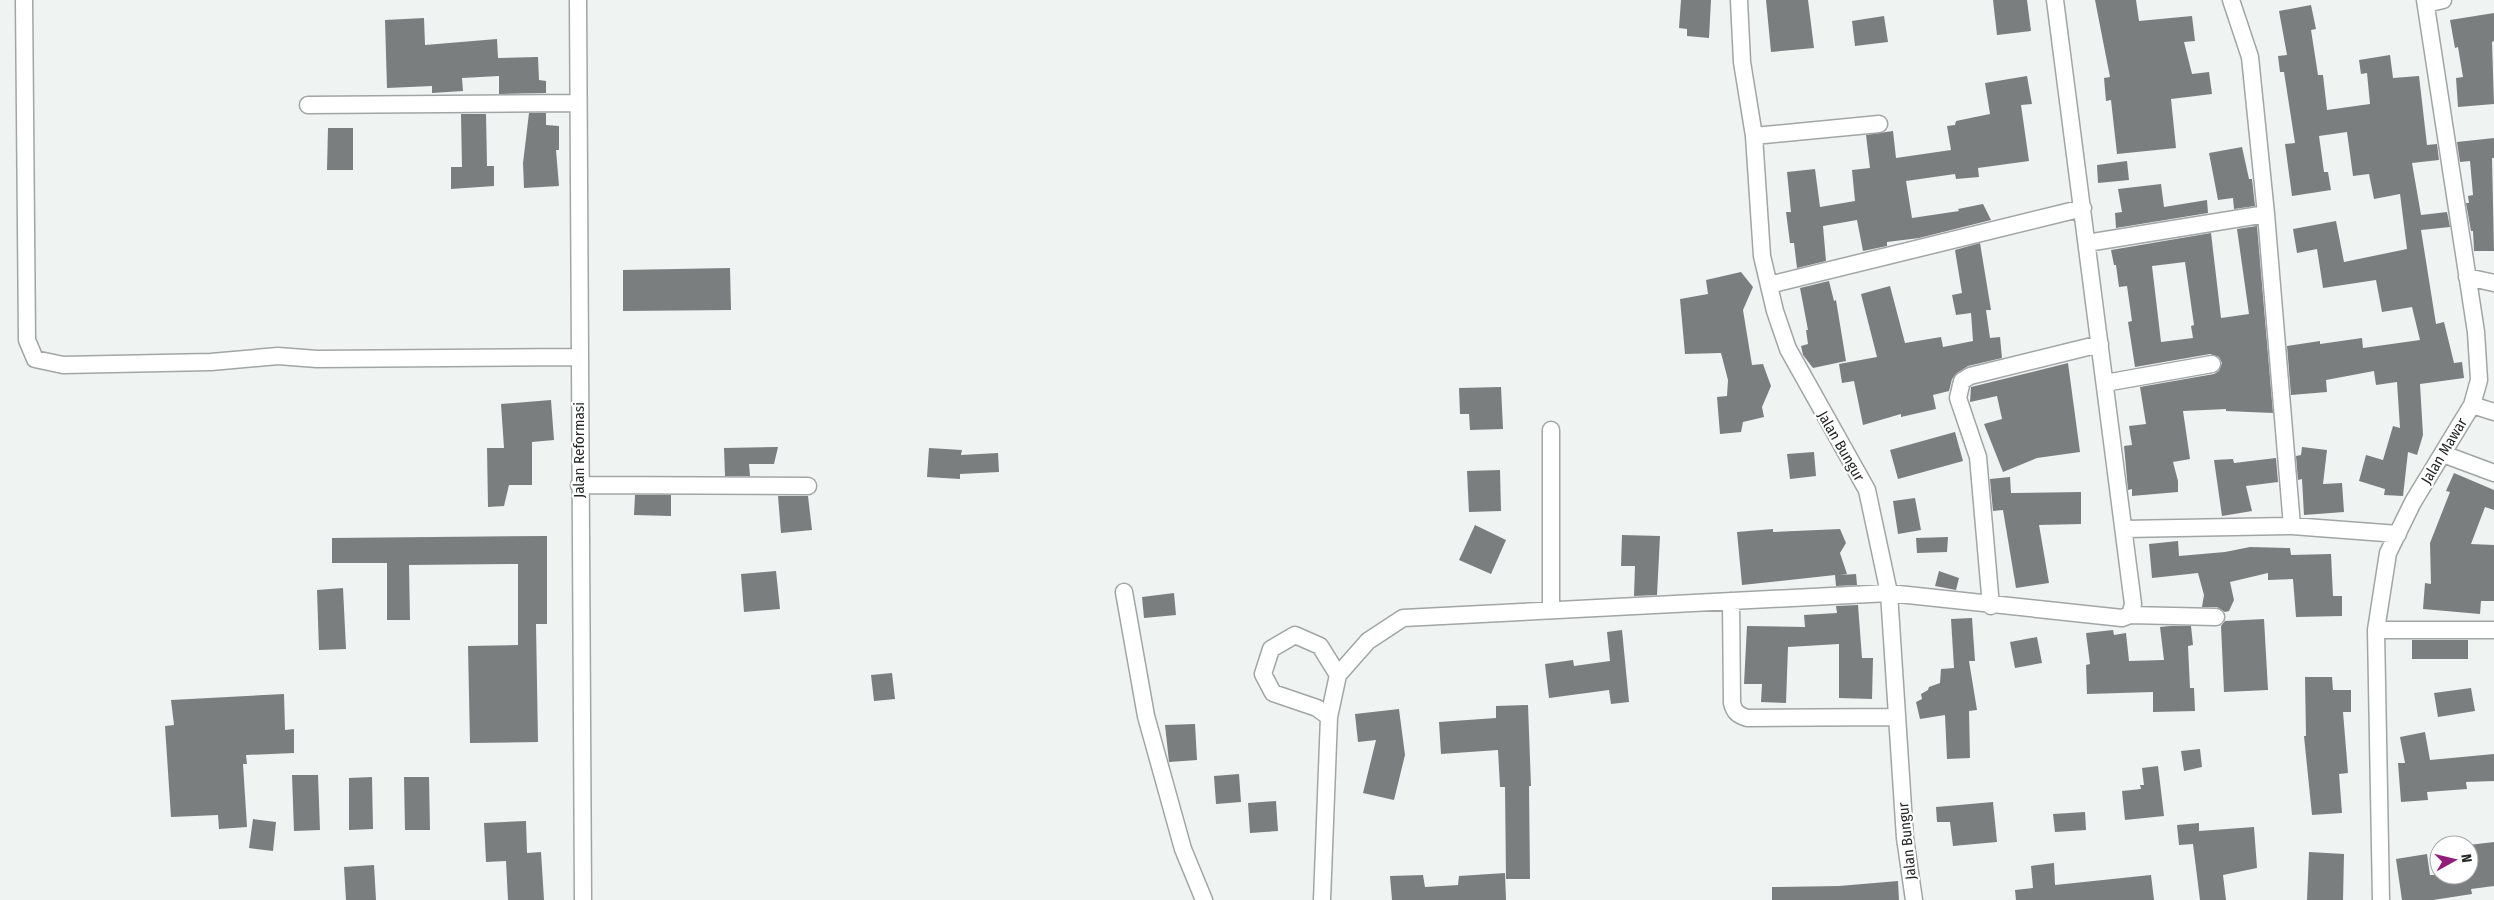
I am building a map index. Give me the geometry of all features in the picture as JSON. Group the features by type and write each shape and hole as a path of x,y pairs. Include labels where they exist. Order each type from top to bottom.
{"street":[{"path":"24,0 27,340 35,359 62,365 211,362 278,356 317,360 578,357"},
{"name":"Jalan Reformasi","path":"578,0 578,357 583,900"},
{"name":"Jalan Bungur","path":"1739,0 1742,62 1754,136 1762,256 1774,310 1788,349 1866,490 1889,593 1905,838 1914,900"},
{"path":"2055,0 2124,529 2133,604 2130,615"},
{"path":"2231,0 2250,58 2266,214 2292,526"},
{"path":"2426,2 2443,0"},
{"name":"Jalan Mawar","path":"2382,900 2376,630 2388,553 2413,502 2472,405 2479,380 2476,332 2426,2"},
{"path":"308,105 577,103"},
{"path":"1754,136 1879,124"},
{"path":"1769,285 2083,208"},
{"path":"2087,244 2266,214"},
{"path":"2467,277 2494,283"},
{"path":"1991,606 1978,457 1959,405 1958,392 1962,381 1970,376 2100,344"},
{"path":"2105,383 2212,364"},
{"path":"2472,405 2494,412"},
{"path":"1551,430 1551,610"},
{"path":"2443,454 2494,473"},
{"path":"579,486 808,486"},
{"path":"2124,529 2292,526 2398,534"},
{"path":"1124,592 1146,716 1183,850 1204,900"},
{"path":"1322,900 1328,717 1338,675 1368,641 1403,618 1889,593 1991,606 2122,618 2130,615 2216,617"},
{"path":"1732,601 1732,703 1734,710 1739,715 1747,718 1897,718"},
{"path":"2376,630 2494,630"},
{"path":"1328,717 1317,708 1273,693 1263,674 1271,649 1295,635 1320,646 1338,675"}],"building":[{"path":"1681,0 1711,0 1709,38 1687,36 1687,29 1679,28"},
{"path":"1766,0 1808,0 1814,48 1771,52"},
{"path":"1993,0 2027,0 2031,31 1997,35"},
{"path":"2095,0 2136,0 2139,21 2192,16 2195,41 2184,42 2192,74 2209,72 2212,94 2171,99 2176,148 2117,154 2111,100 2106,101 2104,78 2110,77"},
{"path":"2311,5 2316,29 2311,30 2318,75 2323,75 2327,110 2370,104 2367,73 2361,74 2359,60 2390,55 2393,78 2419,76 2427,145 2437,144 2439,160 2412,163 2421,215 2447,212 2450,227 2421,230 2436,324 2444,322 2454,363 2462,362 2464,378 2420,384 2423,435 2417,455 2408,452 2403,496 2384,495 2385,489 2359,481 2366,455 2383,460 2393,426 2400,428 2397,382 2376,385 2374,371 2326,380 2327,392 2291,395 2287,346 2320,341 2320,344 2362,338 2363,348 2420,340 2412,307 2382,312 2376,280 2323,288 2317,249 2297,253 2293,229 2336,221 2344,262 2407,249 2400,194 2374,199 2369,174 2353,176 2347,132 2319,136 2324,172 2328,172 2331,190 2292,196 2285,144 2295,143 2284,72 2280,72 2278,56 2287,55 2279,11"},
{"path":"2494,13 2494,41 2492,42 2494,104 2458,107 2456,78 2463,77 2458,47 2455,48 2450,20"},
{"path":"1884,16 1888,42 1855,46 1852,21"},
{"path":"424,18 425,45 497,39 498,58 538,57 539,80 546,81 546,93 499,94 499,76 462,78 463,91 432,93 432,86 387,88 385,20"},
{"path":"2027,76 2032,104 2021,105 2029,161 1978,168 1979,177 1956,179 1955,174 1906,181 1912,218 1959,211 1958,209 1983,204 1991,220 1919,238 1887,242 1887,246 1863,251 1857,220 1823,226 1826,261 1797,268 1794,243 1790,243 1786,212 1791,212 1787,172 1815,169 1820,207 1855,201 1852,170 1870,168 1866,135 1893,131 1896,158 1951,150 1947,126 1955,125 1956,121 1990,114 1985,83"},
{"path":"529,113 546,113 546,125 559,126 559,150 556,150 559,186 524,188 523,163"},
{"path":"461,114 486,114 487,166 494,166 494,186 451,189 451,167 462,167"},
{"path":"328,128 353,128 353,170 327,170"},
{"path":"2494,138 2494,158 2492,158 2494,251 2474,251 2473,231 2471,231 2466,203 2469,203 2468,196 2473,195 2470,161 2460,162 2457,142"},
{"path":"2242,147 2249,179 2252,179 2255,206 2234,209 2233,198 2218,200 2209,153"},
{"path":"2127,161 2129,180 2098,183 2097,165"},
{"path":"2161,184 2164,207 2207,200 2208,213 2116,228 2115,213 2122,212 2118,189"},
{"path":"2257,226 2273,413 2226,411 2226,409 2183,411 2190,459 2173,462 2178,481 2178,492 2132,496 2132,489 2128,490 2124,446 2132,445 2129,426 2146,424 2140,387 2214,374 2219,371 2222,363 2219,357 2210,354 2135,367 2128,322 2132,321 2127,286 2119,287 2116,265 2114,265 2111,250 2211,233 2221,318 2249,314 2237,229","holes":["2185,262 2194,325 2191,326 2193,338 2161,342 2152,266"]},
{"path":"1980,243 1991,310 1986,310 1990,338 2000,337 2002,358 1968,366 1957,373 1952,379 1949,391 1933,395 1936,409 1901,417 1901,414 1863,425 1854,381 1842,383 1839,364 1877,357 1861,294 1890,286 1905,343 1941,337 1943,347 1973,341 1971,313 1956,315 1952,295 1962,293 1955,250"},
{"path":"730,268 731,310 623,311 623,270"},
{"path":"1741,272 1753,287 1743,310 1752,365 1763,364 1771,386 1762,407 1764,417 1743,422 1741,432 1720,434 1717,397 1727,396 1728,380 1721,353 1685,354 1680,299 1708,294 1706,280"},
{"path":"1829,281 1834,301 1836,300 1846,361 1813,368 1803,355 1801,346 1808,344 1806,330 1808,330 1800,288"},
{"path":"2068,363 2080,452 2037,458 2003,472 1984,424 2002,419 1997,396 1970,402 1971,387"},
{"path":"1501,387 1503,429 1470,430 1469,414 1460,414 1459,388"},
{"path":"551,400 554,440 532,442 532,485 509,485 504,506 488,507 487,448 504,448 501,404"},
{"path":"1955,432 1963,461 1898,479 1890,450"},
{"path":"778,447 774,464 749,464 750,476 725,476 724,448"},
{"path":"2302,447 2327,450 2323,484 2342,483 2344,512 2304,515 2302,479 2298,480 2296,456 2301,455"},
{"path":"929,448 962,450 961,455 998,453 999,472 960,474 960,479 927,477"},
{"path":"1814,452 1816,476 1790,479 1787,454"},
{"path":"2276,458 2278,482 2246,486 2252,511 2222,516 2214,460 2233,459 2234,463"},
{"path":"1500,470 1501,511 1469,512 1467,471"},
{"path":"2454,473 2494,490 2494,510 2485,507 2471,544 2494,545 2494,601 2481,601 2480,614 2423,609 2425,583 2431,584 2430,543 2450,492 2446,491"},
{"path":"2010,477 2011,493 2081,492 2081,524 2039,525 2049,583 2016,588 2003,510 1993,511 1990,479"},
{"path":"635,495 671,495 671,516 634,515"},
{"path":"778,496 808,496 812,530 781,533"},
{"path":"1915,498 1921,530 1898,534 1893,501"},
{"path":"1475,525 1506,540 1491,574 1459,560"},
{"path":"1773,529 1773,532 1840,529 1846,543 1840,553 1847,574 1840,575 1856,574 1857,585 1836,586 1835,575 1742,585 1737,532"},
{"path":"1622,535 1660,536 1657,595 1634,596 1635,566 1621,566"},
{"path":"547,536 547,624 536,624 538,742 470,743 468,646 518,645 518,564 409,565 410,620 387,620 387,563 332,563 332,538"},
{"path":"1948,537 1947,552 1917,553 1916,538"},
{"path":"2178,541 2179,556 2225,552 2250,547 2290,548 2291,555 2331,554 2333,596 2342,596 2342,616 2296,617 2293,579 2268,580 2268,573 2230,582 2234,600 2229,611 2225,612 2217,607 2202,607 2204,595 2198,573 2152,578 2149,544"},
{"path":"776,571 780,609 744,612 741,574"},
{"path":"1939,571 1959,578 1956,590 1935,586"},
{"path":"343,588 346,649 319,650 317,590"},
{"path":"1174,593 1176,615 1144,618 1142,597"},
{"path":"1858,605 1862,658 1873,658 1872,699 1839,698 1839,644 1788,647 1786,703 1761,702 1762,684 1744,684 1747,626 1805,627 1804,615 1837,613 1836,606"},
{"path":"1972,618 1975,661 1969,661 1977,710 1969,711 1970,758 1947,759 1945,715 1920,719 1916,702 1922,699 1921,694 1928,690 1929,687 1940,683 1941,669 1954,668 1951,619"},
{"path":"2264,619 2268,690 2224,692 2221,626 2225,621"},
{"path":"2191,626 2193,645 2188,646 2190,688 2194,688 2195,711 2153,712 2153,692 2087,694 2086,665 2090,664 2086,633 2113,630 2114,635 2126,633 2129,661 2164,660 2160,627"},
{"path":"1622,630 1629,702 1611,704 1609,690 1549,698 1545,664 1573,660 1574,666 1610,661 1607,632"},
{"path":"2037,637 2042,663 2015,668 2010,642"},
{"path":"2412,640 2468,640 2468,659 2412,659"},
{"path":"892,673 895,699 874,701 871,675"},
{"path":"2305,677 2332,677 2333,690 2351,690 2351,712 2343,712 2348,773 2339,774 2342,813 2312,815 2304,736 2306,736"},
{"path":"2471,688 2475,711 2438,717 2434,693"},
{"path":"284,694 285,730 294,729 294,753 246,755 247,764 243,764 247,827 219,829 218,815 171,817 165,726 174,725 171,700"},
{"path":"1528,705 1531,786 1529,786 1530,879 1506,879 1505,787 1500,787 1498,750 1441,754 1439,722 1496,718 1496,706"},
{"path":"1399,709 1405,755 1394,800 1363,793 1376,740 1358,742 1355,714"},
{"path":"1195,724 1197,760 1169,762 1165,725"},
{"path":"2425,732 2430,760 2494,754 2494,781 2466,782 2467,789 2427,792 2428,800 2401,802 2398,763 2405,763 2400,737"},
{"path":"2200,749 2202,767 2184,771 2181,751"},
{"path":"2158,766 2164,816 2125,820 2122,791 2141,789 2140,785 2144,785 2142,768"},
{"path":"1239,774 1241,802 1216,804 1214,776"},
{"path":"292,775 318,775 320,830 294,831"},
{"path":"372,777 373,829 349,830 349,778"},
{"path":"404,777 429,777 430,830 405,830"},
{"path":"1276,801 1278,831 1250,833 1248,803"},
{"path":"1993,802 1997,842 1953,846 1950,822 1937,822 1936,807"},
{"path":"2085,812 2086,830 2055,832 2053,814"},
{"path":"253,819 276,822 273,851 249,848"},
{"path":"526,821 527,853 541,852 544,900 508,900 506,861 486,862 484,823"},
{"path":"2199,823 2199,831 2254,827 2257,868 2223,875 2226,900 2200,900 2193,844 2179,845 2177,825"},
{"path":"2494,842 2494,886 2471,889 2472,894 2433,900 2402,900 2396,859 2427,854 2429,885 2479,885 2479,844"},
{"path":"2309,852 2344,854 2343,900 2307,900"},
{"path":"2054,863 2055,885 2151,875 2154,900 2016,900 2015,890 2033,888 2031,866"},
{"path":"374,865 376,900 346,900 344,867"},
{"path":"1505,873 1506,900 1392,900 1390,876 1423,875 1425,887 1458,885 1459,876"},
{"path":"1898,881 1899,900 1772,900 1772,887 1839,886"}]}
